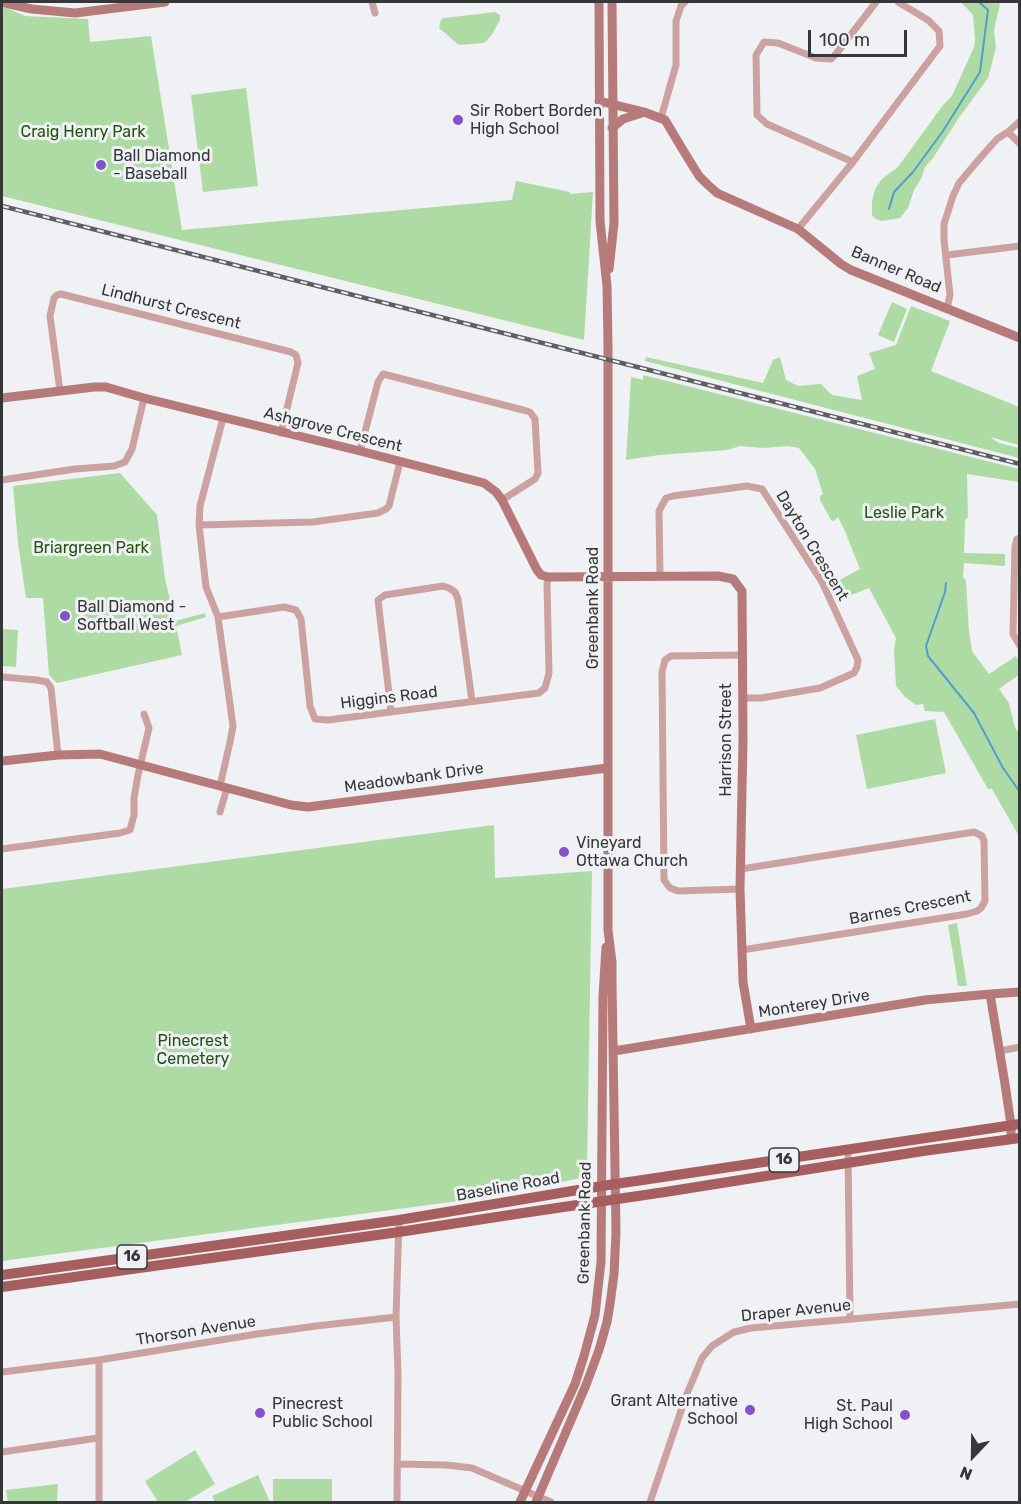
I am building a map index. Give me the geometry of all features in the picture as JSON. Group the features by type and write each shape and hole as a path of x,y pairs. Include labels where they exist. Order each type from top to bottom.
{"main road":[{"name":"Baseline Road","path":"2,1275 399,1221 602,1186 1015,1124"},
{"name":"Baseline Road","path":"2,1287 399,1232 923,1150 1015,1139"}],"street":[{"path":"3,2 32,9 54,7 85,12 165,2"},
{"path":"372,2 375,13"},
{"name":"Greenbank Road","path":"537,1500 599,1350 607,1322 614,1274 617,1199 612,962 608,930 608,346 607,286 600,221 599,2"},
{"name":"Greenbank Road","path":"607,286 614,224 612,2"},
{"path":"599,101 661,118 676,65 676,21 681,6 685,2"},
{"path":"853,162 767,124 757,115 756,55 764,42 771,42 816,58 831,59 876,2"},
{"path":"798,229 853,162 940,46 939,31 928,20 898,2"},
{"path":"612,128 623,119 644,112"},
{"name":"Banner Road","path":"661,118 667,122 699,176 717,193 798,229 851,270 1020,338"},
{"path":"947,309 950,295 944,224 953,196 959,183 997,139 1020,121"},
{"path":"1008,132 1020,144"},
{"path":"947,255 1020,246"},
{"name":"Lindhurst Crescent","path":"60,391 50,316 54,298 62,294 296,355 298,363 281,433"},
{"path":"360,451 378,382 383,374 530,412 535,418 538,473 536,479 502,500"},
{"name":"Ashgrove Crescent","path":"2,398 106,387 484,483 502,500 537,570 548,578"},
{"path":"2,480 75,469 114,466 125,462 132,449 144,398"},
{"path":"220,812 232,726 218,617 206,586 199,525 200,506 223,418"},
{"path":"199,525 313,522 378,513 389,506 400,462"},
{"name":"Dayton Crescent","path":"660,576 659,511 666,498 747,486 762,489 822,582 858,660 854,673 820,688 761,698 742,698"},
{"path":"1020,538 1017,539 1015,546 1013,634 1020,646"},
{"path":"548,578 608,576"},
{"name":"Harrison Street","path":"608,576 718,576 733,579 742,591 740,889 743,982 751,1029"},
{"name":"Higgins Road","path":"218,617 284,607 296,610 301,619 310,706 315,718 328,720 539,693 545,688 549,673 548,578"},
{"path":"391,711 378,600 385,595 443,586 455,592 458,599 472,701"},
{"path":"740,889 678,891 670,888 664,880 662,672 665,660 671,656 741,655"},
{"path":"2,677 47,682 51,688 58,755"},
{"path":"2,849 130,830 140,764 149,728 144,714"},
{"name":"Meadowbank Drive","path":"2,761 58,755 100,754 291,805 308,807 608,768"},
{"name":"Barnes Crescent","path":"741,869 974,832 978,833 984,841 985,901 977,911 742,950"},
{"name":"Greenbank Road","path":"520,1503 575,1384 595,1315 601,1262 603,996 608,930"},
{"name":"Monterey Drive","path":"614,1051 925,1000 1020,992"},
{"path":"990,994 1015,1124 1015,1139"},
{"path":"1000,1051 1020,1047"},
{"path":"849,1150 850,1319"},
{"path":"397,1503 396,1317 399,1221"},
{"name":"Draper Avenue","path":"651,1503 693,1377 702,1358 724,1337 742,1329 1020,1304"},
{"name":"Thorson Avenue","path":"2,1372 99,1360 257,1334 396,1317"},
{"path":"99,1360 99,1503"},
{"path":"2,1452 98,1438"},
{"path":"398,1464 472,1468 526,1491 537,1500 551,1503"}],"green space":[{"path":"961,2 998,2 1000,5 994,29 996,48 988,78 925,167 908,208 900,218 882,221 876,219 872,215 875,189 882,179 898,167 952,96 974,47 973,15"},
{"name":"Craig Henry Park","path":"2,6 25,16 88,19 90,42 151,36 182,230 512,200 516,181 570,192 570,194 593,192 584,340 2,196"},
{"path":"495,12 500,15 500,20 484,43 459,45 439,28 444,18"},
{"path":"246,88 258,186 203,192 191,95"},
{"path":"892,302 907,309 894,342 878,335"},
{"path":"911,306 950,321 931,371 1019,407 1019,445 990,437 999,443 1019,448 1019,458 645,361 646,357 763,383 773,360 780,357 786,380 798,386 821,384 832,395 862,400 857,376 875,369 869,353 896,345"},
{"name":"Leslie Park","path":"643,375 1019,469 1019,482 967,474 968,517 965,520 964,553 1005,554 1005,566 964,563 963,577 966,581 972,651 989,674 1016,656 1019,662 1019,675 999,689 1009,703 1019,734 1019,836 992,789 988,789 944,712 925,711 923,704 916,705 896,686 894,651 896,638 869,588 841,599 834,583 860,569 838,517 834,521 831,520 820,500 823,494 815,469 799,448 740,446 727,450 626,460 631,377 643,380"},
{"name":"Briargreen Park","path":"120,473 157,515 165,579 175,621 205,613 206,617 176,626 182,655 57,683 49,675 43,598 26,598 13,486"},
{"path":"2,629 18,630 16,667 2,666"},
{"path":"935,719 946,773 867,789 856,735"},
{"name":"Pinecrest Cemetery","path":"494,825 495,878 592,871 587,1168 580,1178 497,1196 2,1261 2,889"},
{"path":"957,923 967,986 958,986 948,925"},
{"path":"195,1450 215,1484 185,1502 158,1502 145,1481"},
{"path":"258,1475 270,1502 215,1502 212,1496"},
{"path":"273,1479 332,1479 332,1502 273,1502"},
{"path":"58,1484 57,1502 8,1502 6,1490"}],"waterway":[{"path":"889,209 894,192 913,172 943,131 980,72 988,10 979,2"},
{"path":"946,583 926,646 928,656 974,713 1003,768 1020,792"}],"railway":[{"path":"2,206 1020,464"}],"place":[{"name":"Sir Robert Borden High School","path":"458,120"},
{"name":"Ball Diamond - Baseball","path":"101,165"},
{"name":"Ball Diamond - Softball West","path":"65,616"},
{"name":"Vineyard Ottawa Church","path":"564,852"},
{"name":"Grant Alternative School","path":"750,1410"},
{"name":"Pinecrest Public School","path":"260,1413"},
{"name":"St. Paul High School","path":"905,1415"}]}
